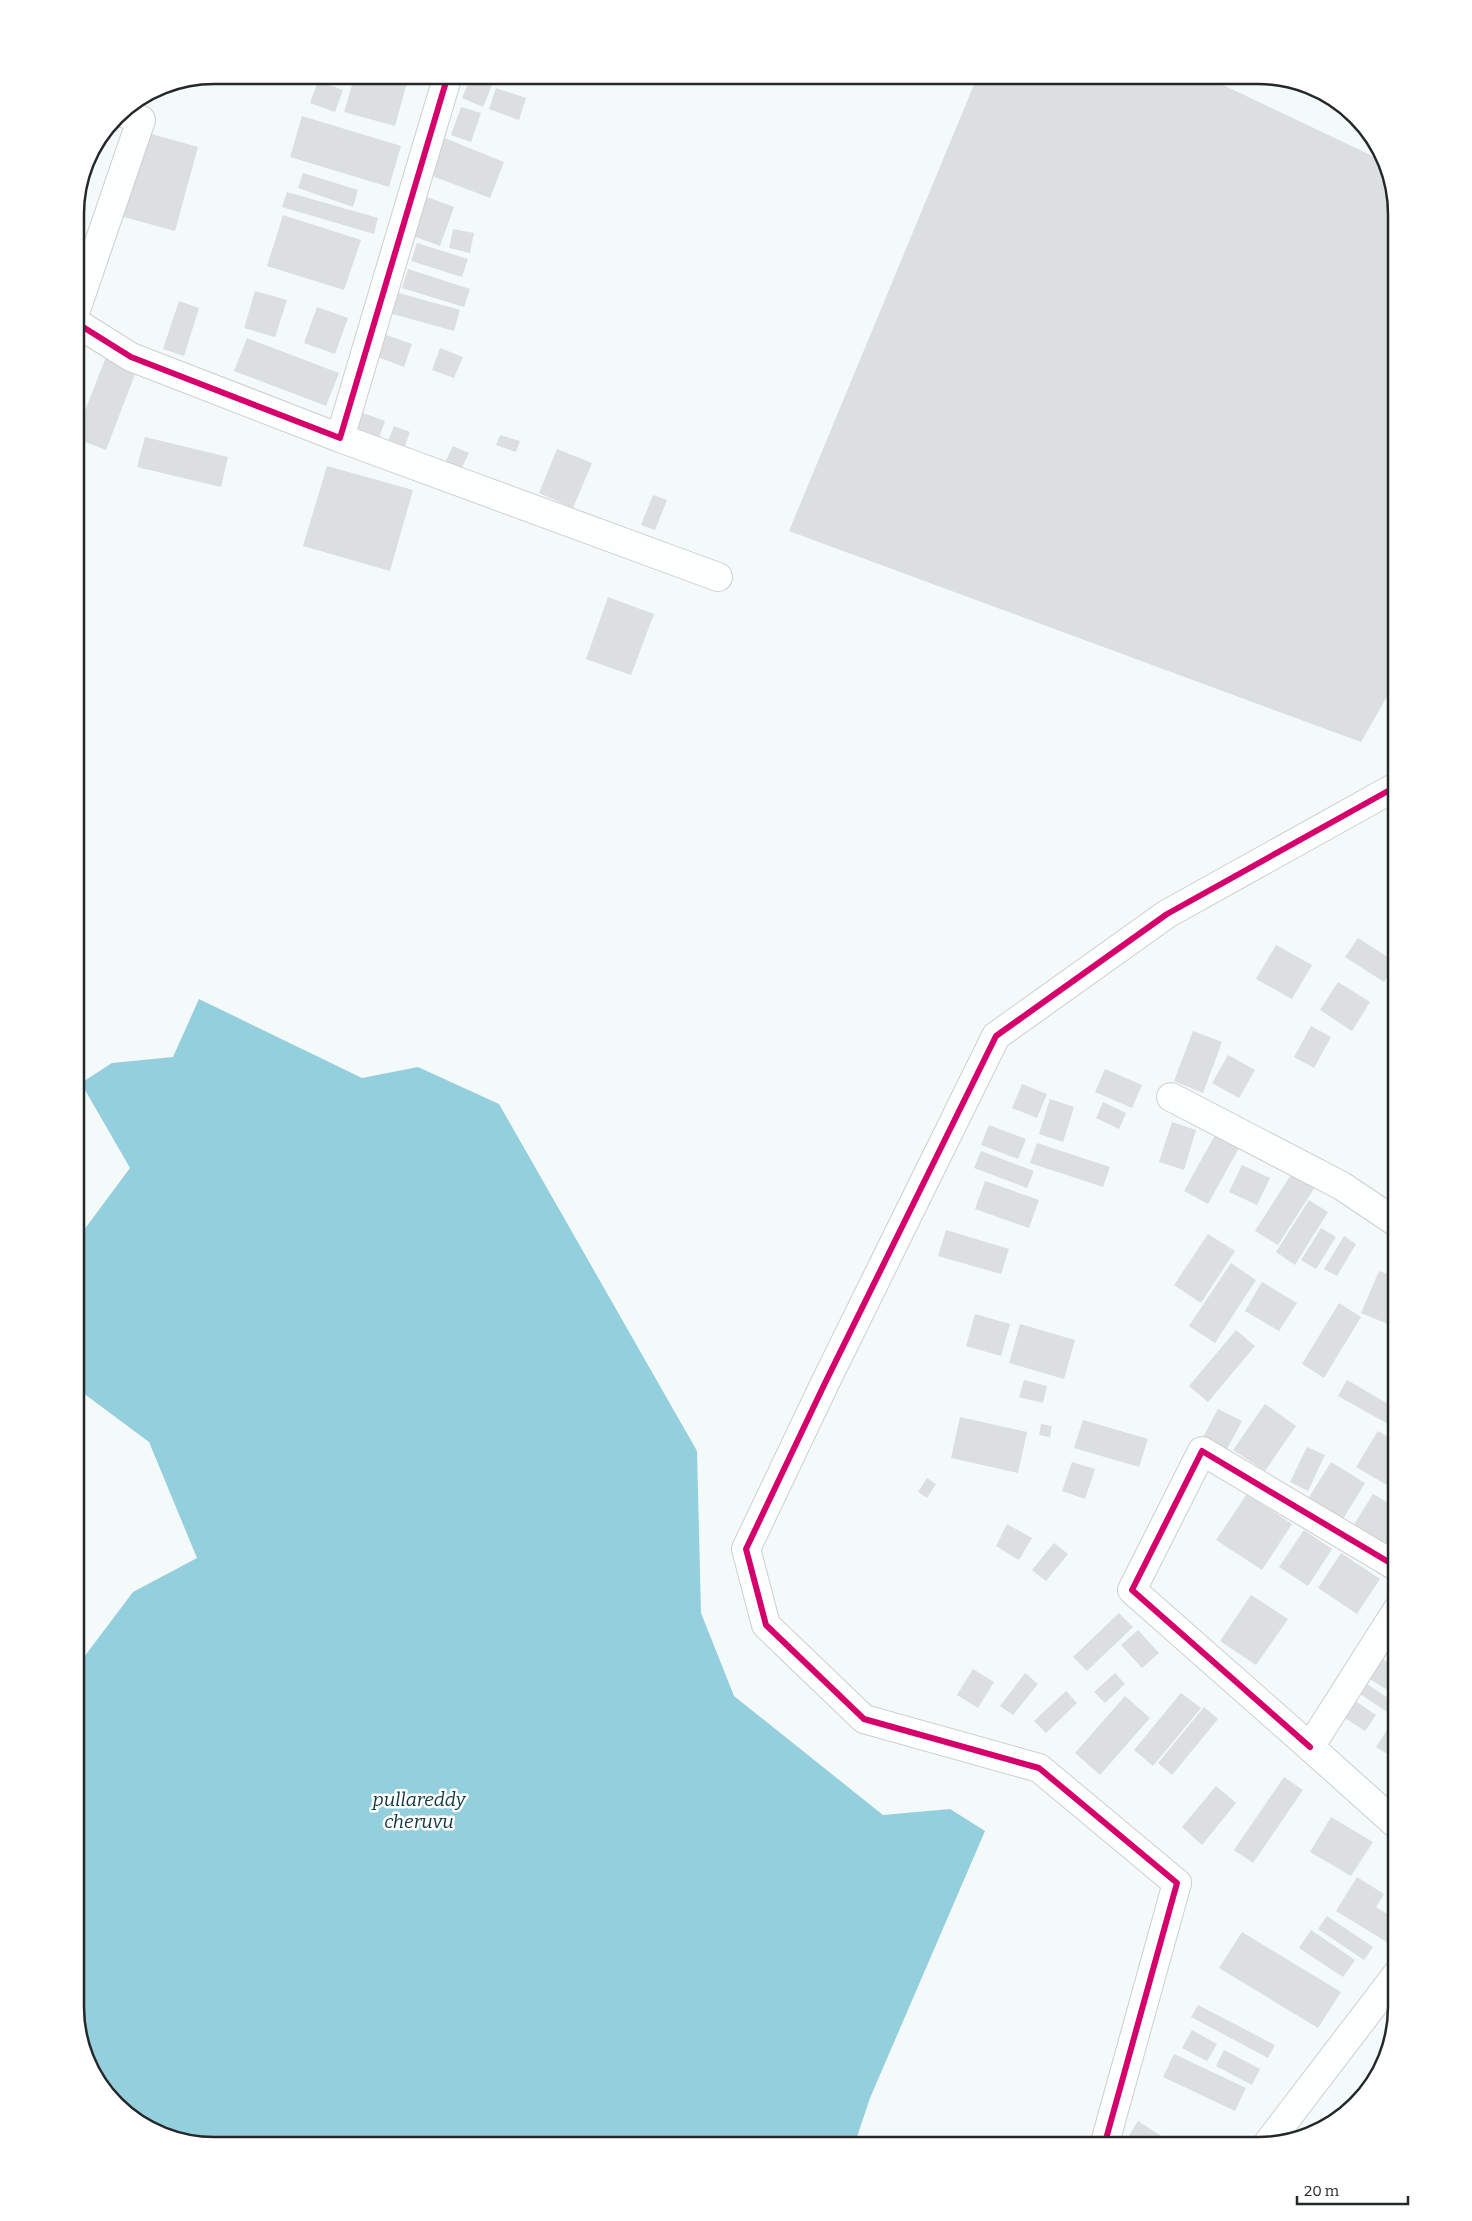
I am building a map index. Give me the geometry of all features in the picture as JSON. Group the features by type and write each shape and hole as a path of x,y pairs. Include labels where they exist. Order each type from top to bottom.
{"street":[{"path":"340,438 445,84"},
{"path":"84,286 140,120 129,115"},
{"path":"84,328 131,357 340,438 718,577"},
{"path":"1106,2137 1177,1883 1039,1768 864,1719 766,1625 746,1549 829,1374 996,1036 1167,914 1388,791"},
{"path":"1170,1097 1342,1186 1388,1217"},
{"path":"1388,1562 1202,1451 1132,1590 1388,1817"},
{"path":"1310,1747 1388,1624"},
{"path":"1273,2136 1388,1986"}],"water":[{"name":"pullareddy cheruvu","path":"199,999 362,1078 418,1067 499,1104 697,1451 701,1613 734,1696 883,1815 950,1809 985,1831 870,2098 857,2137 206,2137 180,2133 149,2120 122,2099 101,2072 88,2041 84,2007 84,1657 133,1592 197,1558 149,1442 84,1394 84,1230 130,1168 84,1088 84,1081 112,1063 173,1057"}],"building":[{"path":"317,84 326,84 343,90 335,112 310,103"},
{"path":"352,84 407,84 395,126 344,112"},
{"path":"468,84 492,84 483,107 462,98"},
{"path":"974,84 1221,84 1375,157 1384,180 1388,214 1388,695 1361,742 789,531"},
{"path":"496,88 526,98 519,120 489,109"},
{"path":"461,107 481,113 471,142 451,135"},
{"path":"302,116 401,146 389,187 290,157"},
{"path":"137,130 198,147 175,231 113,214"},
{"path":"437,135 504,162 490,198 422,172"},
{"path":"303,173 358,190 353,207 298,188"},
{"path":"287,192 378,218 374,234 282,207"},
{"path":"427,197 454,207 440,246 413,236"},
{"path":"283,215 361,240 344,290 267,266"},
{"path":"453,229 474,233 470,253 449,248"},
{"path":"417,243 468,259 462,277 411,261"},
{"path":"408,269 470,289 464,307 402,288"},
{"path":"388,290 460,310 454,331 382,311"},
{"path":"255,291 287,300 275,337 244,328"},
{"path":"179,301 199,308 184,356 163,349"},
{"path":"317,307 348,318 335,354 304,343"},
{"path":"378,332 412,344 404,367 370,354"},
{"path":"247,338 339,373 326,406 234,371"},
{"path":"440,348 463,357 454,378 432,370"},
{"path":"106,357 137,369 106,450 84,441 84,413"},
{"path":"355,410 385,421 376,447 345,435"},
{"path":"394,426 410,432 403,451 387,444"},
{"path":"500,435 520,441 516,452 496,445"},
{"path":"145,437 228,457 221,487 137,467"},
{"path":"453,446 469,453 460,472 444,465"},
{"path":"557,449 592,463 573,508 539,493"},
{"path":"327,466 413,490 390,571 303,546"},
{"path":"653,495 667,500 655,530 641,525"},
{"path":"608,597 654,614 631,675 586,659"},
{"path":"1358,938 1388,957 1388,976 1384,982 1345,957"},
{"path":"1276,945 1312,965 1292,999 1256,979"},
{"path":"1338,982 1370,1002 1352,1031 1320,1010"},
{"path":"1311,1026 1331,1037 1314,1068 1294,1057"},
{"path":"1193,1031 1222,1042 1203,1093 1174,1081"},
{"path":"1228,1055 1255,1070 1239,1098 1212,1083"},
{"path":"1105,1069 1142,1085 1132,1108 1095,1092"},
{"path":"1022,1084 1047,1094 1037,1118 1012,1108"},
{"path":"1050,1099 1074,1107 1063,1142 1039,1134"},
{"path":"1103,1102 1126,1113 1119,1129 1096,1118"},
{"path":"1172,1122 1196,1130 1184,1170 1159,1162"},
{"path":"989,1125 1026,1139 1018,1159 981,1145"},
{"path":"1215,1135 1239,1148 1208,1204 1184,1191"},
{"path":"1037,1143 1110,1167 1103,1187 1030,1163"},
{"path":"981,1151 1034,1171 1027,1188 974,1168"},
{"path":"1242,1165 1270,1178 1257,1205 1229,1192"},
{"path":"1294,1170 1317,1184 1278,1245 1255,1231"},
{"path":"985,1181 1039,1200 1029,1228 975,1209"},
{"path":"1309,1200 1328,1212 1295,1265 1276,1252"},
{"path":"1321,1228 1336,1237 1316,1269 1301,1260"},
{"path":"946,1230 1009,1249 1001,1274 938,1256"},
{"path":"1208,1234 1235,1251 1201,1303 1174,1285"},
{"path":"1344,1236 1356,1244 1337,1276 1324,1269"},
{"path":"1231,1263 1256,1280 1215,1343 1189,1326"},
{"path":"1379,1271 1388,1274 1388,1324 1361,1313"},
{"path":"1262,1282 1297,1303 1279,1331 1245,1311"},
{"path":"1339,1303 1361,1317 1324,1378 1302,1364"},
{"path":"975,1314 1010,1324 1001,1356 966,1346"},
{"path":"1020,1324 1075,1340 1064,1379 1009,1363"},
{"path":"1236,1330 1255,1346 1208,1402 1189,1386"},
{"path":"1024,1380 1047,1386 1043,1403 1019,1397"},
{"path":"1347,1380 1388,1404 1388,1424 1338,1396"},
{"path":"1265,1404 1296,1426 1265,1471 1233,1450"},
{"path":"1218,1409 1242,1421 1226,1451 1202,1439"},
{"path":"960,1417 1027,1432 1018,1473 951,1458"},
{"path":"1083,1420 1148,1439 1139,1467 1074,1448"},
{"path":"1041,1424 1052,1426 1050,1437 1039,1435"},
{"path":"1378,1431 1388,1437 1388,1486 1356,1467"},
{"path":"1307,1447 1325,1455 1308,1491 1290,1482"},
{"path":"1072,1462 1095,1469 1085,1499 1062,1491"},
{"path":"1331,1462 1365,1483 1343,1519 1308,1499"},
{"path":"927,1478 936,1484 927,1498 918,1492"},
{"path":"1247,1494 1292,1524 1262,1570 1216,1540"},
{"path":"1373,1494 1388,1503 1388,1553 1350,1531"},
{"path":"1007,1524 1032,1538 1019,1560 996,1546"},
{"path":"1304,1530 1332,1549 1308,1586 1279,1567"},
{"path":"1054,1543 1068,1554 1046,1581 1032,1570"},
{"path":"1341,1553 1380,1579 1357,1614 1318,1588"},
{"path":"1251,1595 1288,1619 1256,1665 1220,1641"},
{"path":"1119,1613 1133,1627 1087,1671 1073,1657"},
{"path":"1138,1630 1159,1653 1142,1668 1121,1645"},
{"path":"1378,1656 1388,1662 1388,1690 1365,1676"},
{"path":"973,1669 994,1682 978,1708 957,1695"},
{"path":"1025,1673 1038,1684 1013,1715 1000,1706"},
{"path":"1115,1673 1125,1684 1105,1703 1094,1692"},
{"path":"1364,1682 1388,1698 1388,1713 1357,1692"},
{"path":"1066,1691 1077,1703 1046,1733 1034,1721"},
{"path":"1181,1693 1201,1708 1153,1766 1134,1750"},
{"path":"1125,1696 1150,1718 1100,1775 1075,1753"},
{"path":"1348,1696 1376,1715 1365,1731 1337,1713"},
{"path":"1204,1707 1218,1719 1172,1775 1158,1763"},
{"path":"1388,1728 1388,1754 1376,1747"},
{"path":"1284,1777 1303,1790 1253,1863 1234,1850"},
{"path":"1216,1786 1236,1803 1202,1845 1182,1827"},
{"path":"1331,1817 1373,1842 1351,1876 1310,1852"},
{"path":"1357,1877 1384,1894 1376,1907 1388,1914 1388,1943 1336,1911"},
{"path":"1327,1916 1373,1947 1364,1960 1318,1929"},
{"path":"1311,1930 1355,1960 1343,1977 1299,1948"},
{"path":"1242,1932 1341,1992 1318,2028 1219,1968"},
{"path":"1198,2005 1275,2045 1268,2058 1191,2017"},
{"path":"1192,2030 1217,2044 1207,2061 1182,2048"},
{"path":"1224,2050 1260,2069 1252,2085 1216,2066"},
{"path":"1174,2054 1246,2088 1235,2111 1163,2077"},
{"path":"1138,2121 1163,2137 1128,2137"}],"cycle path":[{"path":"84,328 131,357 340,438 445,84"},
{"path":"1106,2137 1177,1883 1039,1768 864,1719 766,1625 746,1549 825,1383 996,1036 1167,914 1388,791"},
{"path":"1310,1747 1132,1590 1202,1451 1388,1562"}]}
